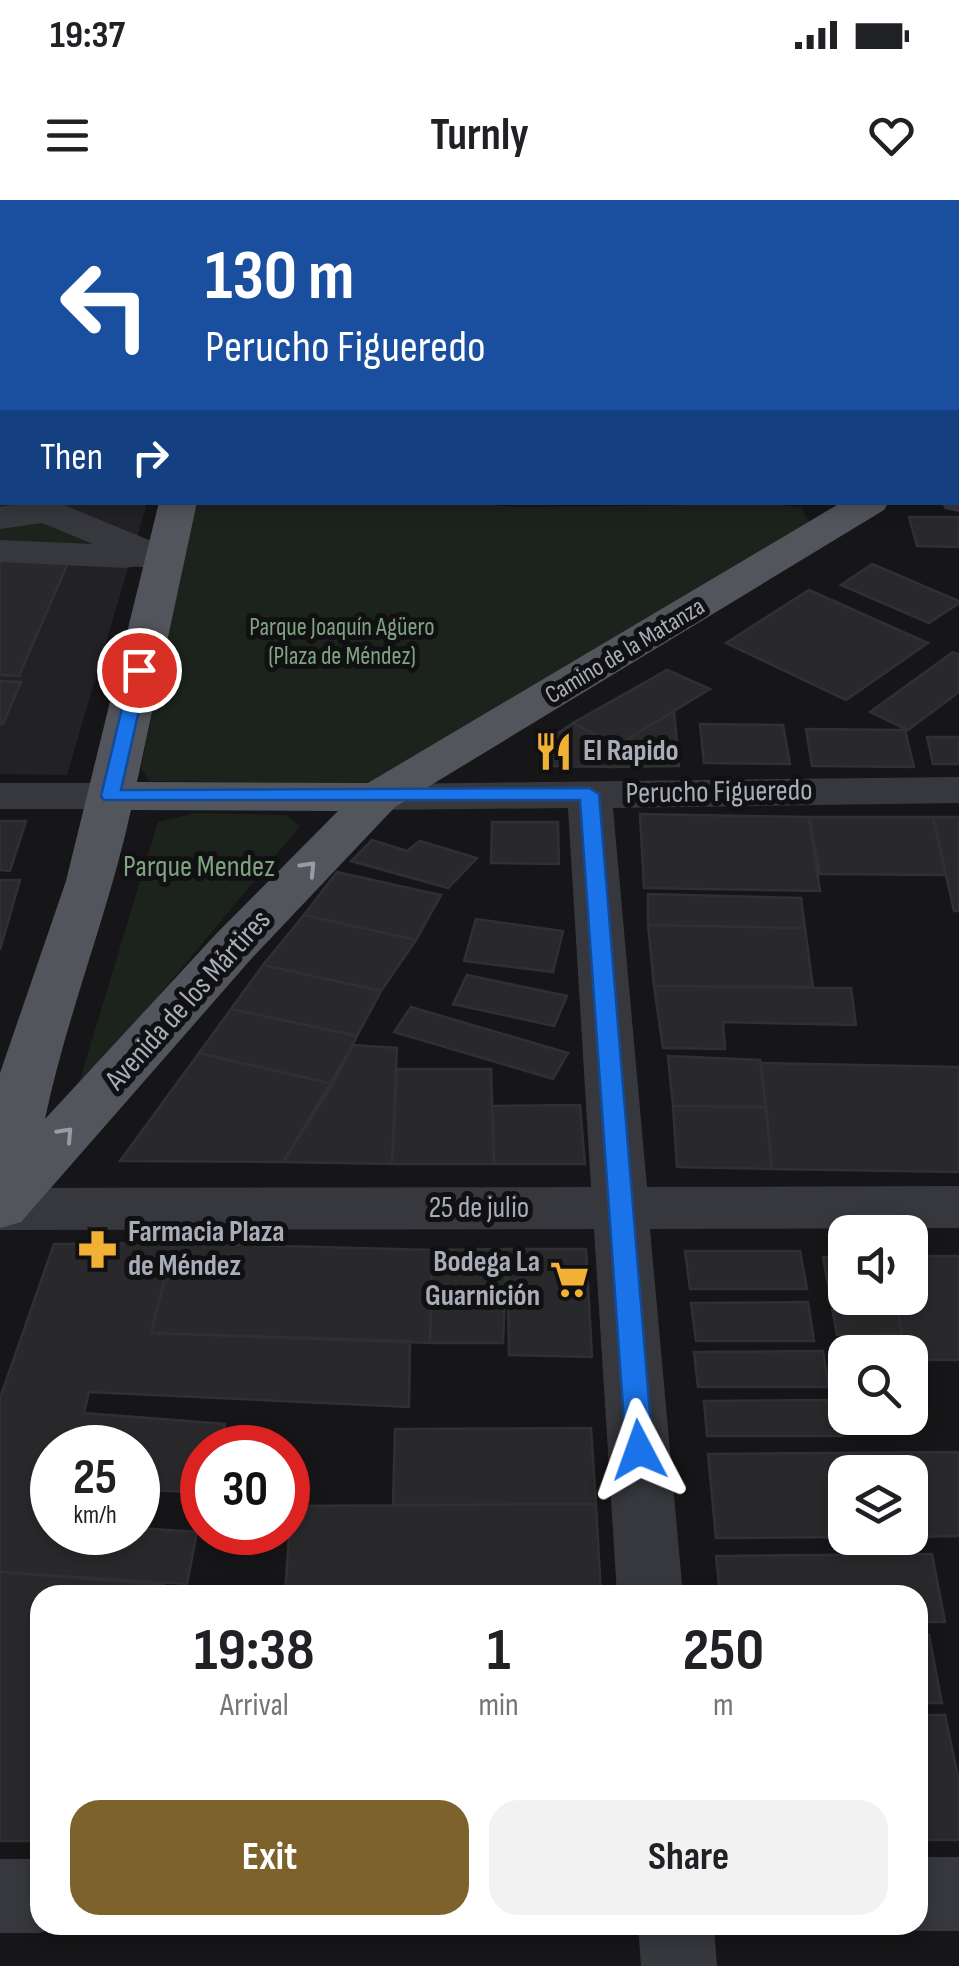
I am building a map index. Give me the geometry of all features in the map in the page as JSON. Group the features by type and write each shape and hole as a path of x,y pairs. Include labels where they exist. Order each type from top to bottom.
{"main road":[{"path":"0,1194 15,1080 91,881 177,505"},
{"name":"Camino de la Matanza","path":"378,797 865,505"},
{"name":"Perucho Figueredo","path":"110,796 378,797"},
{"name":"Avenida de los Mártires","path":"0,1207 234,946 378,797"}],"street":[{"path":"0,518 46,511 162,559"},
{"path":"0,551 162,559"},
{"name":"Perucho Figueredo","path":"378,797 959,790"},
{"path":"589,794 649,1585"},
{"name":"Perucho Figueredo","path":"0,796 110,796"},
{"name":"25 de julio","path":"0,1207 959,1207"},
{"path":"928,1894 959,1894"},
{"path":"0,1896 30,1896"},
{"path":"677,1935 679,1966"}],"shaded area":[{"path":"0,505 146,505 67,775 0,774"}],"green space":[{"name":"Parque Joaquín Agüero (Plaza de Méndez)","path":"195,505 784,505 802,508 812,528 378,783 149,781 141,768"},
{"path":"28,515 105,545 0,543 0,524"},
{"name":"Parque Mendez","path":"195,813 286,815 300,826 75,1096 158,822"}],"building":[{"path":"909,517 959,517 959,547 917,546"},
{"path":"0,560 68,563 19,676 0,675"},
{"path":"872,564 959,603 929,623 841,585"},
{"path":"809,590 928,643 846,700 726,643"},
{"path":"953,652 959,655 959,692 908,730 870,712"},
{"path":"667,670 710,689 617,746 573,723"},
{"path":"0,681 21,682 3,724 0,724"},
{"path":"674,711 679,766 613,767 611,753 625,753 624,741"},
{"path":"573,723 610,743 613,767 546,766 542,744"},
{"path":"700,724 783,725 790,764 704,763"},
{"path":"806,729 905,730 914,767 812,766"},
{"path":"927,737 959,737 959,764 933,764"},
{"path":"640,814 809,817 820,891 644,888"},
{"path":"809,817 933,817 946,875 820,874"},
{"path":"933,817 959,817 959,911 954,911"},
{"path":"0,821 26,821 10,871 0,870"},
{"path":"492,822 558,822 559,864 491,863"},
{"path":"372,840 407,851 420,841 477,858 448,888 351,861"},
{"path":"337,872 441,895 416,940 304,915"},
{"path":"0,880 20,880 0,950"},
{"path":"648,894 801,898 805,928 648,925"},
{"path":"304,915 416,940 381,991 263,965"},
{"path":"476,919 563,931 553,972 464,961"},
{"path":"648,925 805,928 813,987 654,986"},
{"path":"263,965 381,991 357,1036 231,1009"},
{"path":"467,975 567,996 554,1026 453,1004"},
{"path":"654,986 851,988 856,1025 723,1022 725,1049 663,1048"},
{"path":"411,1007 568,1053 553,1079 394,1032"},
{"path":"231,1009 357,1036 333,1084 199,1053"},
{"path":"353,1045 397,1048 392,1164 283,1162"},
{"path":"199,1053 333,1084 283,1162 120,1161"},
{"path":"668,1056 760,1060 766,1107 673,1106"},
{"path":"761,1063 959,1067 959,1172 772,1169"},
{"path":"397,1069 491,1069 494,1164 392,1164"},
{"path":"580,1105 585,1164 494,1164 492,1106"},
{"path":"673,1106 766,1107 772,1169 677,1167"},
{"path":"174,1243 151,1333 410,1341 409,1407 89,1392 84,1413 225,1425 180,1425 180,1492 160,1490 160,1425 30,1425 30,1555 160,1555 160,1529 180,1531 180,1555 193,1555 187,1584 0,1572 0,1398 54,1244"},
{"path":"174,1243 432,1250 430,1343 151,1333"},
{"path":"507,1249 503,1343 430,1343 432,1250"},
{"path":"507,1249 586,1249 592,1357 509,1355"},
{"path":"685,1251 800,1251 807,1289 690,1289"},
{"path":"928,1256 959,1256 959,1360 928,1360 928,1335 903,1335 898,1315 928,1315"},
{"path":"823,1257 828,1257 828,1285"},
{"path":"808,1302 814,1341 696,1341 691,1303"},
{"path":"833,1315 898,1315 902,1334 837,1335"},
{"path":"823,1351 828,1387 698,1387 694,1352"},
{"path":"828,1400 828,1435 842,1436 707,1436 704,1401"},
{"path":"591,1428 596,1504 393,1505 395,1429"},
{"path":"959,1452 959,1536 928,1537 928,1455 828,1455 828,1537 716,1538 708,1454"},
{"path":"596,1504 600,1585 286,1585 288,1555 310,1555 310,1506"},
{"path":"932,1554 945,1622 928,1622 928,1585 719,1585 716,1556"},
{"path":"0,1572 164,1585 30,1585 30,1841 0,1841"},
{"path":"928,1635 929,1635 942,1703 928,1703"},
{"path":"928,1715 945,1715 959,1781 959,1840 928,1840"}],"place":[{"name":"El Rapido","path":"553,751"},
{"name":"Farmacia Plaza de Méndez","path":"98,1249"},
{"name":"Bodega La Guarnición","path":"570,1279"}],"route":[{"path":"139,670 110,796 589,794 639,1450"}]}
